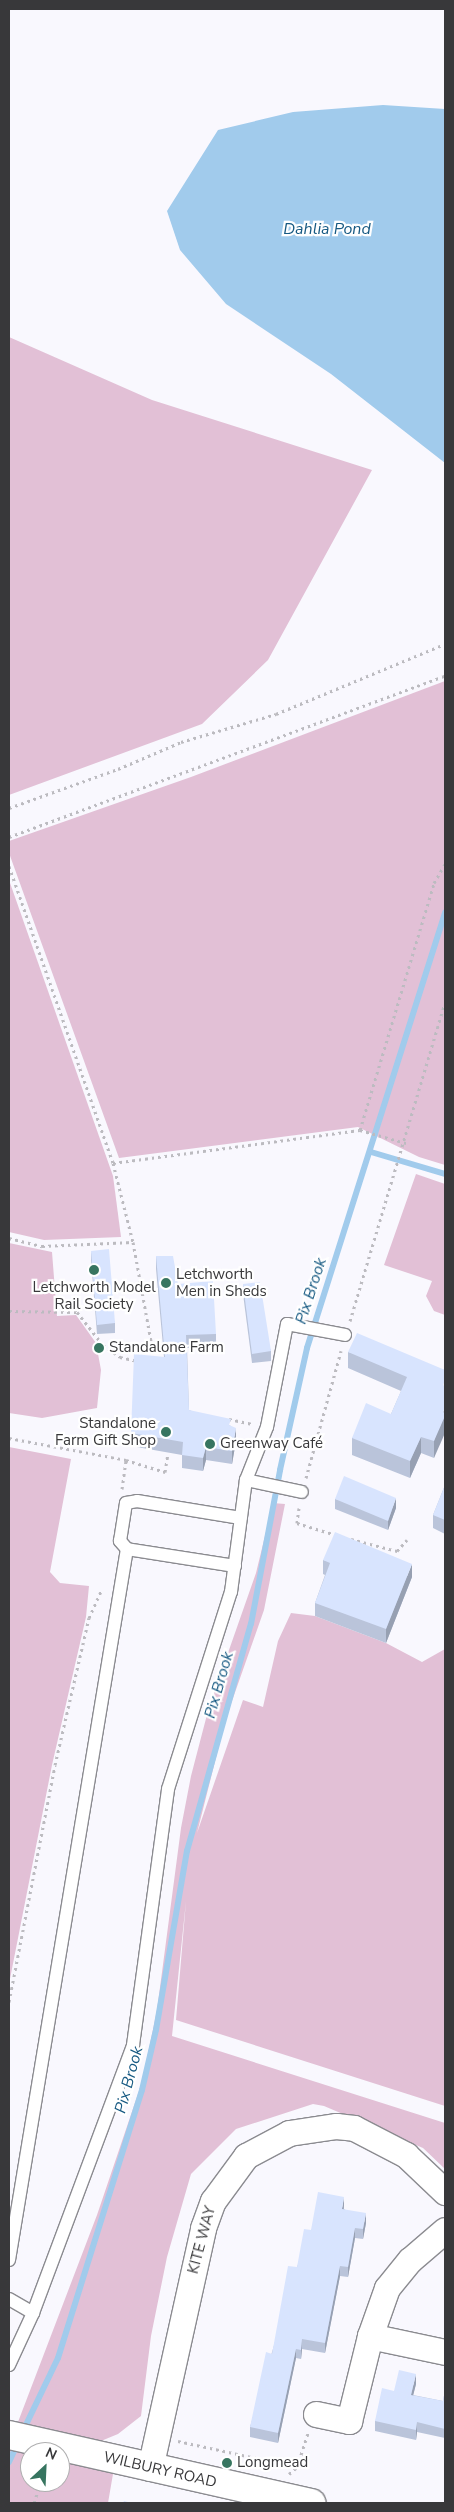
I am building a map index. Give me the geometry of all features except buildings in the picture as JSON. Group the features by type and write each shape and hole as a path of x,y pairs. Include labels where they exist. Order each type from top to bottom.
{"street":[{"name":"KITE WAY","path":"150,2468 203,2228 213,2201 246,2156 289,2133 336,2126 354,2128 406,2155 445,2192"},
{"path":"316,2414 349,2420 380,2304 398,2273 445,2230"},
{"path":"370,2336 445,2352"},
{"name":"WILBURY ROAD","path":"9,2435 150,2468 263,2498 311,2503"}],"lane":[{"path":"9,2365 33,2313 133,2045 168,1789 231,1592 246,1480 267,1427 287,1324 345,1335"},
{"path":"246,1480 302,1492"},
{"path":"235,1566 127,1549 120,1541 126,1503 137,1501 241,1518"},
{"path":"9,2260 127,1549"},
{"path":"9,2299 33,2313"}],"path":[{"path":"9,808 118,769 182,742 276,714 445,644"},
{"path":"9,837 445,676"},
{"path":"360,1130 434,883 445,864"},
{"path":"9,866 113,1163 133,1242 156,1365"},
{"path":"339,1536 297,1523 302,1492 345,1335 406,1144 445,1003"},
{"path":"113,1163 360,1130 406,1144"},
{"path":"9,1238 42,1246 133,1242"},
{"path":"9,1311 77,1312 103,1345 110,1347 120,1357 147,1363"},
{"path":"219,1417 267,1427"},
{"path":"9,1438 126,1460 165,1472 168,1454"},
{"path":"122,1496 126,1460"},
{"path":"347,1538 397,1551 407,1540"},
{"path":"9,2002 55,1765 86,1627 105,1584"},
{"path":"287,2477 297,2467 316,2414"},
{"path":"157,2437 297,2467"}],"shaded area":[{"path":"9,337 152,400 372,470 268,660 202,724 9,795"},
{"path":"445,681 445,1165 419,1157 358,1127 119,1158 9,853 9,841 191,777"},
{"path":"9,880 113,1176 121,1237 44,1240 9,1232"},
{"path":"416,1174 445,1184 445,1315 434,1311 426,1296 432,1281 384,1265"},
{"path":"9,1243 52,1252 57,1316 76,1315 96,1343 101,1370 97,1408 42,1418 9,1413"},
{"path":"9,1447 71,1459 50,1572 60,1583 89,1586 86,1617 52,1765 9,1984"},
{"path":"273,1503 285,1504 264,1610 226,1718 197,1833 243,1700 263,1707 278,1641 291,1613 315,1616 386,1643 422,1662 445,1649 445,2106 176,2020 186,1901 172,2036 445,2123 445,2169 423,2148 324,2106 313,2104 236,2129 191,2174 167,2257 151,2336 141,2416 118,2434 101,2441 18,2422 97,2215 142,2082 157,2010 181,1828 191,1776 209,1707 256,1573"},
{"path":"9,2447 20,2450 20,2492 70,2492 70,2463 113,2474 108,2503 9,2503"}],"water":[{"name":"Dahlia Pond","path":"383,105 445,109 445,463 331,374 226,304 180,250 167,211 218,130 293,112"}],"waterway":[{"name":"Pix Brook","path":"23,2431 58,2358 142,2090 156,2030 187,1851 251,1624 280,1470 307,1348 445,912"},
{"path":"371,1152 445,1174"},
{"name":"Pix Brook","path":"9,2462 18,2443"}],"place":[{"name":"Letchworth Model Rail Society","path":"94,1270"},
{"name":"Letchworth Men in Sheds","path":"166,1283"},
{"name":"Standalone Farm","path":"99,1348"},
{"name":"Standalone Farm Gift Shop","path":"166,1432"},
{"name":"Greenway Café","path":"210,1444"},
{"name":"Longmead","path":"227,2463"}]}
